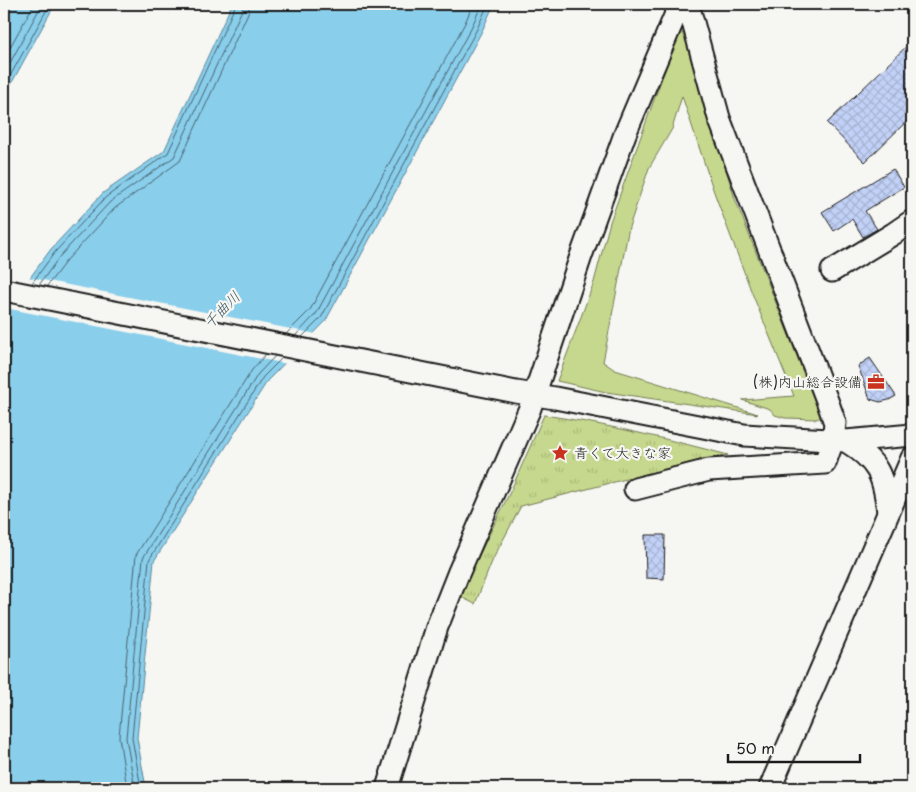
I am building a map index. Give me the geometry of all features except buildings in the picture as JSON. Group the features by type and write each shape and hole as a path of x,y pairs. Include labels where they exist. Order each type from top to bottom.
{"street":[{"path":"387,788 437,627 525,394 581,256 625,134 680,4"},
{"path":"688,4 719,118 828,403 840,440 861,450 876,468 885,486 888,512"},
{"path":"832,271 912,221"},
{"path":"4,290 525,394 555,398 744,435 840,440 912,435"},
{"path":"635,489 709,470 824,463 840,440"},
{"path":"770,788 912,458"}],"green space":[{"path":"680,28 688,46 735,199 821,417 817,419 785,418 775,415 770,409 742,400 794,396 714,192 682,96 672,129 649,168 629,227 603,362 615,370 758,414 606,392 557,381 594,282 610,222"},
{"path":"544,415 636,432 728,455 700,460 521,506 493,559 475,604 459,596 511,490"}],"water":[{"path":"4,4 55,4 4,97"},
{"name":"千曲川","path":"232,4 494,4 482,31 325,322 268,380 154,561 137,738 146,788 4,788 4,313 51,249 103,193 164,151"}],"pier":[{"path":"28,277 316,334 287,364 5,308"}],"place":[{"name":"(株)内山総合設備","path":"876,382"},
{"name":"青くて大きな家","path":"560,453"}]}
